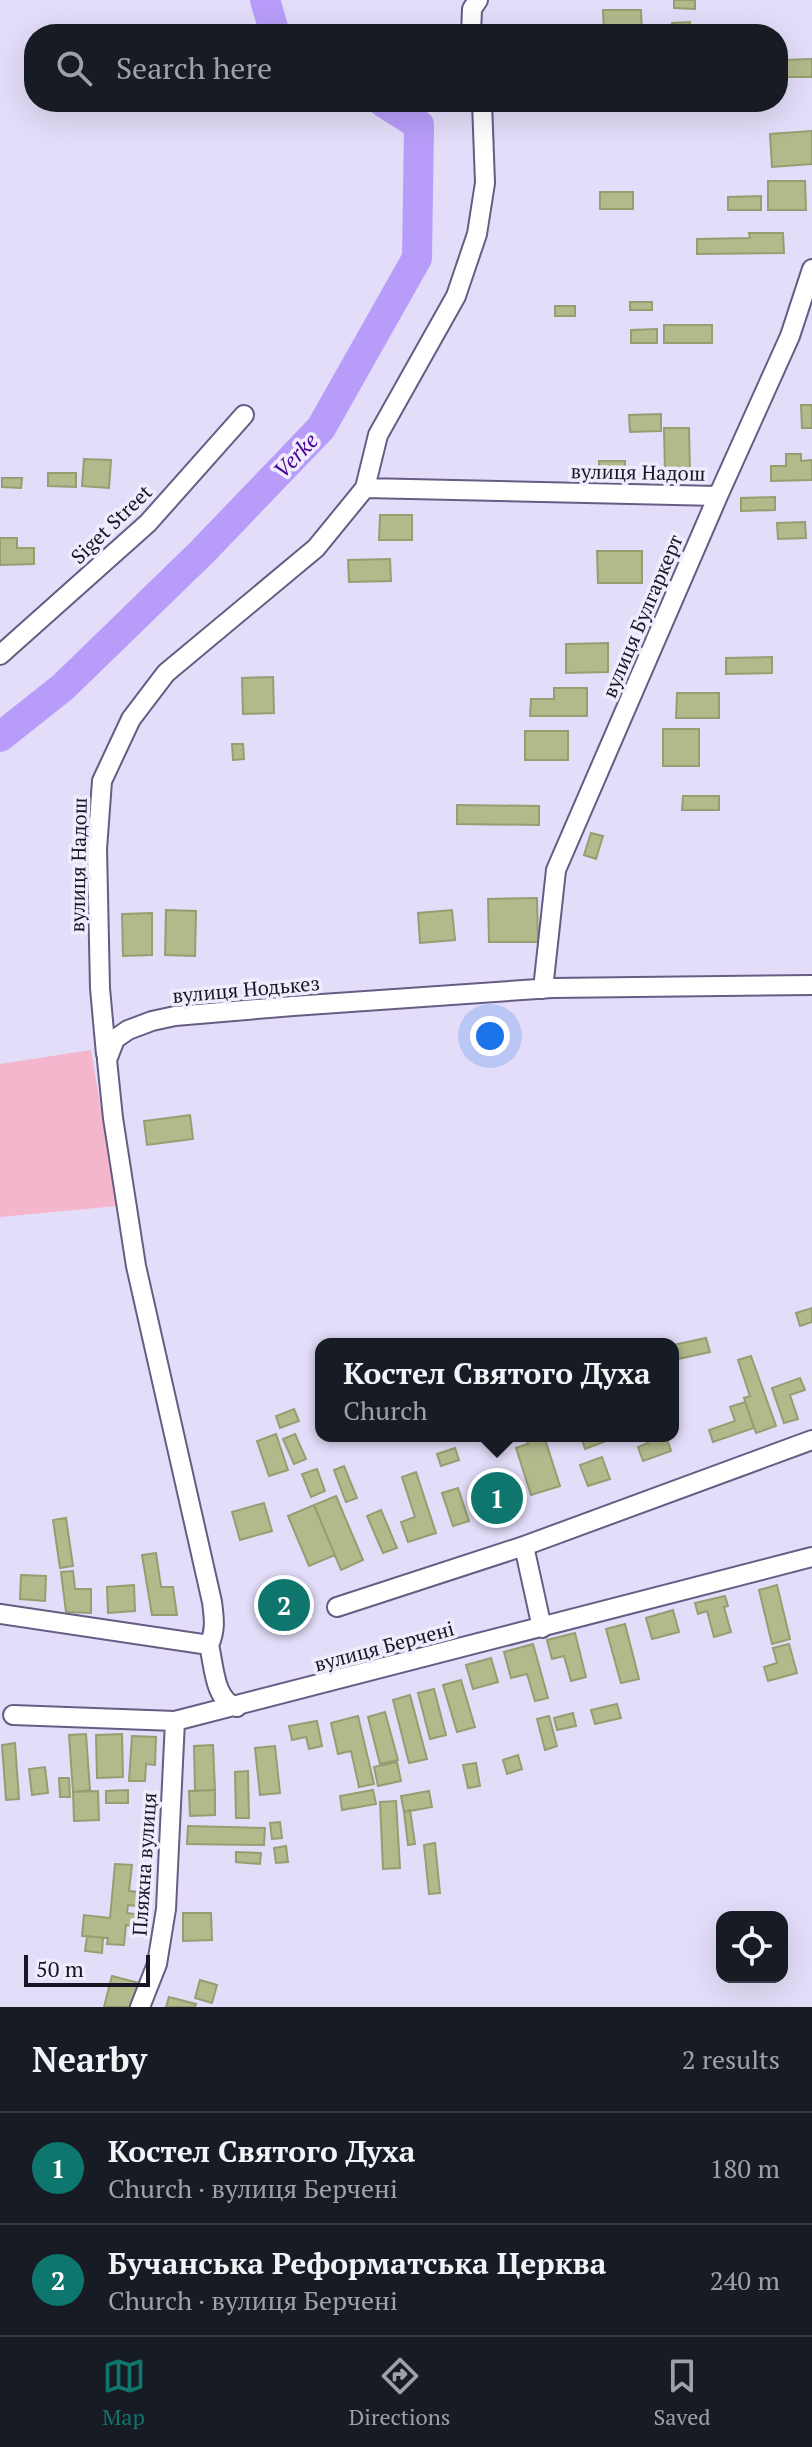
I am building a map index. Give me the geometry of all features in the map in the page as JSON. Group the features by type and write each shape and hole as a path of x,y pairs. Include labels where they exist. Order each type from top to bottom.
{"street":[{"path":"471,24 472,9 478,0"},
{"name":"вулиця Надош","path":"107,1060 100,988 97,849 102,781 131,719 166,673 316,548 365,488 378,435 456,296 477,234 485,183 482,112"},
{"name":"вулиця Булгаркерт","path":"543,989 556,870 790,336 812,269"},
{"name":"Siget Street","path":"0,655 148,523 244,415"},
{"name":"вулиця Надош","path":"365,488 718,496"},
{"name":"вулиця Нодькез","path":"107,1060 115,1039 128,1030 175,1016 543,989 812,985"},
{"path":"107,1060 136,1266 212,1602 215,1621 209,1645 222,1697 228,1705 237,1707"},
{"path":"337,1607 524,1546 812,1440"},
{"path":"524,1546 542,1628"},
{"name":"вулиця Берчені","path":"13,1715 175,1721 812,1557"},
{"path":"0,1614 209,1645"},
{"name":"Пляжна вулиця","path":"140,2007 157,1964 166,1909 175,1721"}],"shaded area":[{"path":"91,1050 117,1206 0,1217 0,1064"}],"building":[{"path":"674,0 695,0 695,9 674,8"},
{"path":"603,10 641,10 642,24 604,24"},
{"path":"812,59 812,77 788,77 788,60"},
{"path":"812,131 812,164 772,167 770,134"},
{"path":"768,181 805,181 806,210 768,210"},
{"path":"600,192 633,192 633,209 600,209"},
{"path":"761,196 761,210 728,210 728,197"},
{"path":"749,233 783,233 784,253 697,254 697,239 750,238"},
{"path":"630,302 652,302 652,310 630,310"},
{"path":"555,306 575,306 575,316 555,316"},
{"path":"664,325 712,325 712,343 664,343"},
{"path":"657,329 657,343 631,343 631,330"},
{"path":"801,405 812,405 812,428 802,428"},
{"path":"661,414 661,431 630,432 629,415"},
{"path":"664,428 689,428 690,472 665,472"},
{"path":"786,454 801,454 801,461 812,460 812,480 771,481 771,466 786,466"},
{"path":"84,459 111,460 109,488 82,486"},
{"path":"599,461 625,461 625,470 599,470"},
{"path":"48,473 76,473 76,487 48,486"},
{"path":"2,478 22,478 21,488 2,487"},
{"path":"775,497 775,510 741,511 741,498"},
{"path":"380,515 412,515 412,540 379,540"},
{"path":"805,522 806,538 778,539 777,523"},
{"path":"0,538 17,538 17,548 34,548 34,564 0,565"},
{"path":"597,551 642,551 642,583 598,583"},
{"path":"390,559 391,581 349,582 348,560"},
{"path":"608,643 608,672 566,673 566,644"},
{"path":"772,657 772,673 726,674 726,658"},
{"path":"273,677 274,713 243,714 242,678"},
{"path":"554,688 587,688 587,716 530,716 531,699 554,699"},
{"path":"677,693 719,693 719,718 676,718"},
{"path":"663,729 699,729 699,766 663,766"},
{"path":"525,731 568,731 568,760 525,760"},
{"path":"232,744 243,744 244,759 233,760"},
{"path":"683,796 719,796 719,810 682,810"},
{"path":"457,805 539,806 539,825 457,824"},
{"path":"591,833 603,836 596,859 584,855"},
{"path":"537,898 538,942 489,942 488,899"},
{"path":"166,910 196,911 195,956 165,955"},
{"path":"452,910 455,940 420,943 418,913"},
{"path":"152,913 152,955 123,956 122,914"},
{"path":"190,1115 193,1139 147,1145 144,1121"},
{"path":"812,1308 812,1322 800,1326 796,1313"},
{"path":"706,1338 710,1352 679,1359 679,1344"},
{"path":"751,1356 776,1426 756,1433 744,1398 750,1396 738,1360"},
{"path":"800,1378 805,1390 790,1395 798,1419 784,1423 772,1388"},
{"path":"745,1402 754,1428 713,1442 709,1430 735,1421 730,1407"},
{"path":"294,1409 299,1421 280,1428 276,1416"},
{"path":"276,1434 288,1470 269,1476 257,1441"},
{"path":"295,1434 306,1459 294,1464 283,1439"},
{"path":"546,1442 560,1486 531,1495 516,1448"},
{"path":"583,1442 604,1442 585,1449"},
{"path":"668,1442 671,1451 643,1461 638,1447"},
{"path":"455,1448 459,1460 441,1466 437,1454"},
{"path":"602,1457 610,1479 588,1486 580,1465"},
{"path":"344,1466 357,1498 346,1502 334,1470"},
{"path":"317,1469 325,1491 311,1497 302,1474"},
{"path":"416,1472 436,1533 408,1542 401,1522 415,1517 402,1477"},
{"path":"503,1473 517,1513 492,1522 478,1482"},
{"path":"458,1488 469,1521 453,1526 442,1493"},
{"path":"336,1496 363,1560 341,1570 314,1505"},
{"path":"264,1503 272,1531 240,1540 232,1512"},
{"path":"314,1505 335,1555 309,1566 288,1516"},
{"path":"381,1510 397,1548 383,1553 367,1516"},
{"path":"66,1518 73,1566 60,1568 53,1520"},
{"path":"156,1553 161,1587 173,1587 177,1615 152,1615 142,1555"},
{"path":"73,1571 75,1589 91,1589 91,1613 66,1612 61,1572"},
{"path":"21,1575 46,1576 45,1601 20,1599"},
{"path":"134,1585 135,1611 108,1613 107,1587"},
{"path":"777,1585 790,1639 772,1644 759,1590"},
{"path":"301,1590 305,1614 268,1621 263,1597"},
{"path":"725,1596 728,1606 724,1607 731,1632 714,1637 707,1611 698,1614 695,1603"},
{"path":"673,1610 679,1632 652,1639 646,1618"},
{"path":"625,1624 639,1679 621,1683 606,1629"},
{"path":"575,1633 586,1677 571,1681 564,1656 552,1659 547,1640"},
{"path":"533,1644 548,1698 535,1701 527,1674 511,1678 504,1652"},
{"path":"789,1644 797,1673 768,1681 764,1667 777,1663 773,1648"},
{"path":"491,1658 498,1682 473,1689 466,1665"},
{"path":"461,1680 475,1727 457,1732 443,1685"},
{"path":"434,1689 446,1735 430,1739 418,1693"},
{"path":"410,1695 427,1759 409,1763 393,1700"},
{"path":"617,1704 621,1718 595,1724 591,1710"},
{"path":"385,1712 398,1760 380,1764 368,1717"},
{"path":"573,1713 576,1726 557,1730 554,1718"},
{"path":"358,1716 374,1784 359,1787 351,1751 338,1754 331,1723"},
{"path":"549,1716 557,1746 545,1750 537,1719"},
{"path":"317,1721 322,1746 309,1749 306,1737 292,1740 289,1726"},
{"path":"86,1734 90,1790 73,1792 69,1735"},
{"path":"122,1734 123,1777 97,1778 96,1735"},
{"path":"132,1736 156,1737 155,1765 146,1764 145,1781 129,1781"},
{"path":"15,1743 19,1799 6,1800 2,1745"},
{"path":"213,1745 215,1790 195,1791 194,1746"},
{"path":"275,1746 280,1793 260,1795 255,1748"},
{"path":"518,1755 522,1769 507,1774 503,1760"},
{"path":"397,1762 401,1781 378,1786 374,1767"},
{"path":"476,1763 480,1786 468,1788 463,1765"},
{"path":"45,1767 48,1793 32,1795 29,1769"},
{"path":"248,1771 249,1818 236,1818 235,1772"},
{"path":"59,1778 69,1778 70,1797 60,1797"},
{"path":"128,1790 128,1803 106,1803 106,1791"},
{"path":"215,1790 215,1815 190,1816 189,1791"},
{"path":"373,1790 376,1804 342,1810 340,1796"},
{"path":"98,1791 99,1820 74,1821 73,1792"},
{"path":"429,1791 432,1807 404,1812 401,1796"},
{"path":"396,1801 400,1868 383,1869 380,1802"},
{"path":"410,1810 415,1844 408,1845 404,1812"},
{"path":"280,1822 282,1838 272,1839 270,1823"},
{"path":"188,1826 265,1828 264,1845 187,1844"},
{"path":"435,1843 440,1893 429,1894 424,1845"},
{"path":"286,1846 288,1862 276,1863 274,1848"},
{"path":"236,1852 261,1853 260,1864 236,1862"},
{"path":"115,1864 132,1865 129,1891 138,1892 136,1906 128,1905 127,1913 135,1914 134,1926 126,1925 124,1945 107,1944 108,1938 82,1936 84,1915 110,1918"},
{"path":"183,1913 211,1913 212,1940 183,1941"},
{"path":"87,1936 103,1938 102,1953 85,1951"},
{"path":"112,1976 139,1983 133,2007 104,2007"},
{"path":"200,1980 217,1985 212,2003 195,1998"},
{"path":"169,1997 196,2004 195,2007 166,2007"}],"waterway":[{"name":"Verke","path":"265,0 272,24"},
{"name":"Verke","path":"0,737 63,687 202,552 321,428 417,258 419,125 399,112"}],"place":[{"name":"Костел Святого Духа","path":"497,1498"},
{"name":"Бучанська Реформатська Церква","path":"284,1605"}]}
